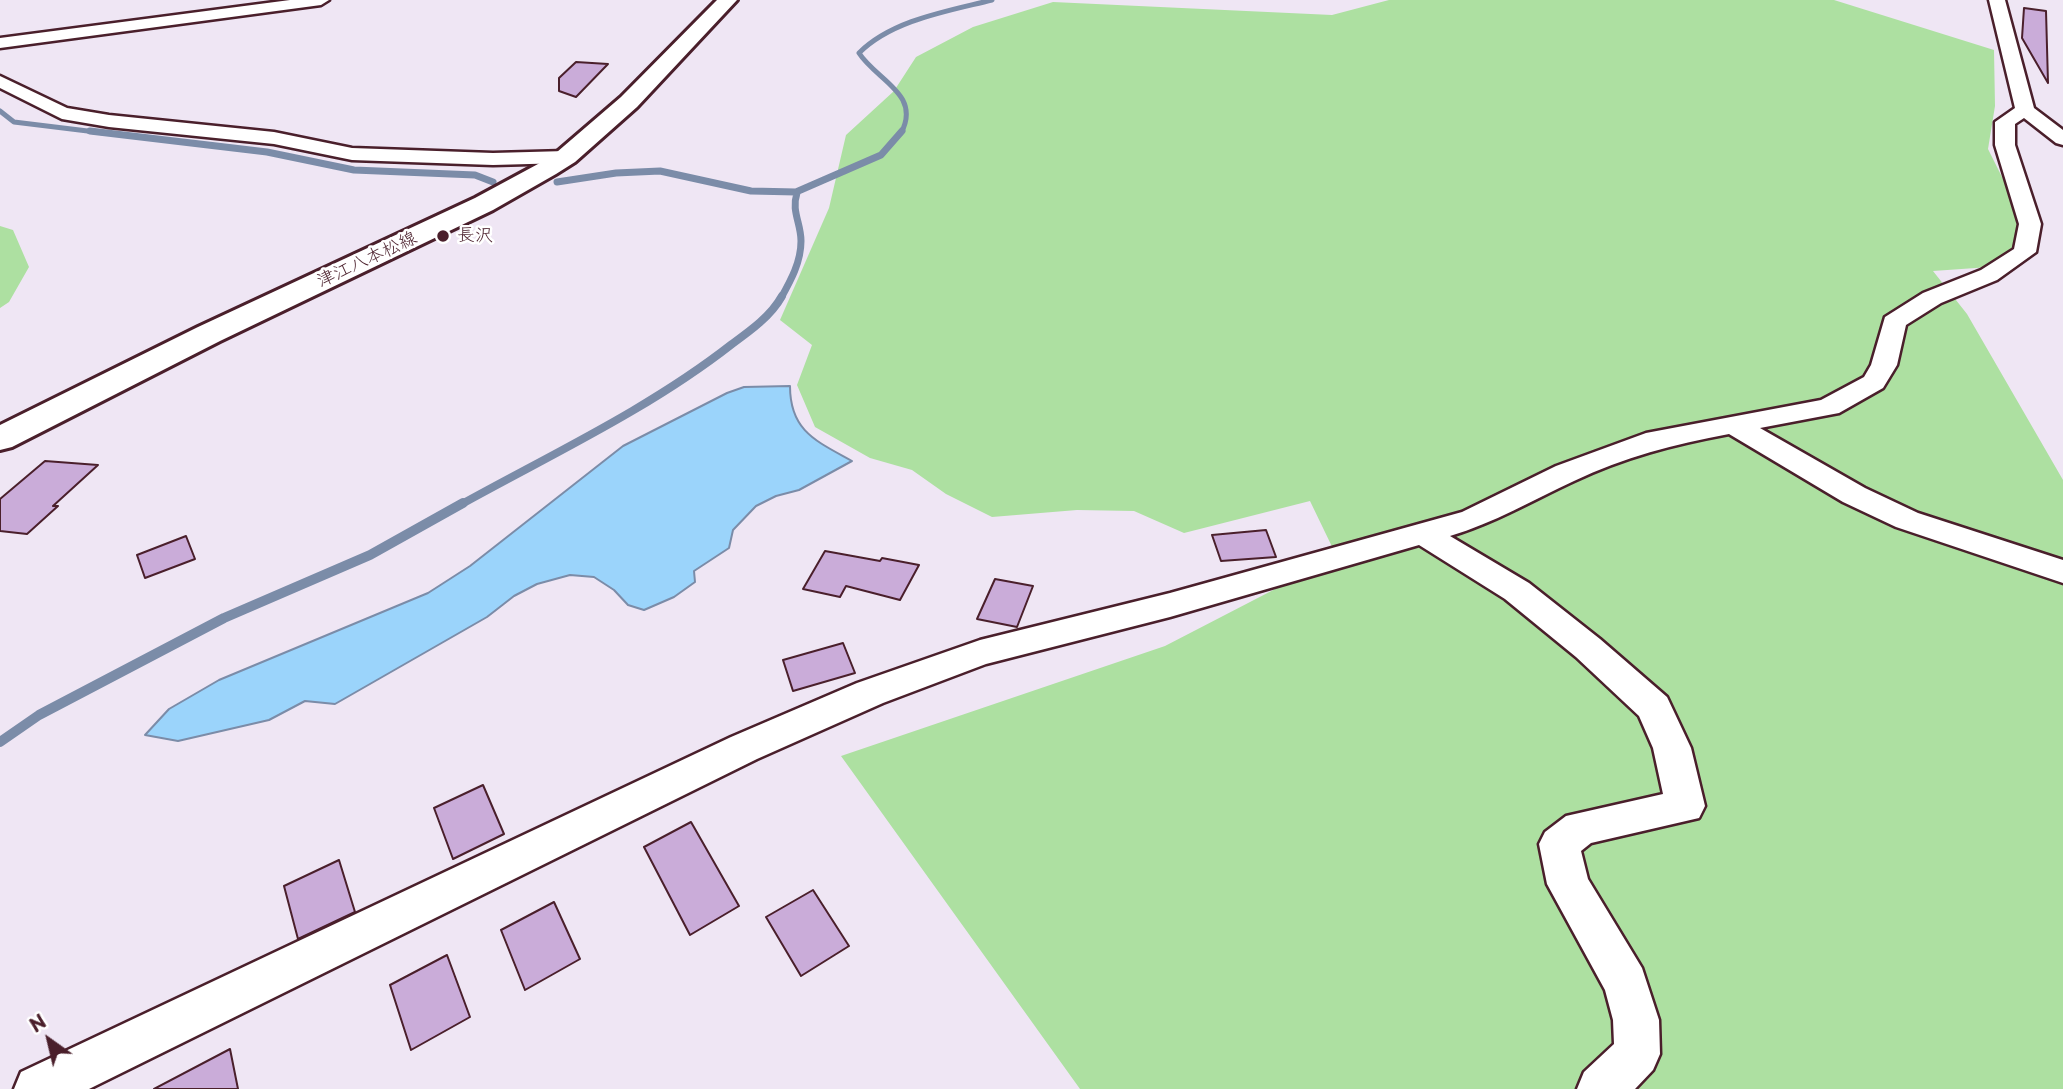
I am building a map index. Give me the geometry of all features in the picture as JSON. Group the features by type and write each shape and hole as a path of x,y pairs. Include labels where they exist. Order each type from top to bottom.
{"main road":[{"name":"津江八本松線","path":"0,439 209,334 484,204 566,157 629,102 728,0"}],"street":[{"path":"0,43 321,0"},
{"path":"1986,0 1997,0 2025,110 2063,139"},
{"path":"0,82 62,113 108,121 274,138 352,154 456,159 566,157"},
{"path":"38,1089 732,754 870,693 980,653 1170,605 1473,519 1566,473 1656,439 1829,407 1874,382 1884,365 1894,322 1932,298 1989,275 2025,253 2030,224 2005,145 2005,122 2025,110"},
{"path":"1734,425 1854,495 1907,520 2063,572"},
{"path":"1422,533 1517,591 1588,648 1654,707 1672,748 1685,807 1580,828 1559,844 1568,884 1626,983 1636,1020 1637,1054 1601,1089"}],"green space":[{"path":"1389,0 1834,0 1994,50 1995,106 1988,149 2029,231 2004,266 1933,271 1967,314 2063,480 2063,1089 1080,1089 841,756 1165,646 1337,557 1310,501 1184,533 1134,511 1077,510 992,517 946,494 912,470 870,458 815,427 797,385 812,345 780,320 829,208 846,135 894,91 916,57 973,27 1053,2 1332,15"},
{"path":"0,226 13,230 29,267 9,302 0,308"}],"water":[{"path":"790,386 795,414 807,433 852,461 799,490 776,496 756,506 733,530 729,548 694,571 695,582 674,597 644,610 628,605 614,590 594,577 570,575 537,584 514,596 487,617 335,704 305,701 269,720 178,741 145,735 169,709 219,680 428,593 470,566 623,446 727,393 744,387"}],"building":[{"path":"2024,8 2046,11 2048,83 2022,38"},
{"path":"576,62 608,64 576,97 559,91 559,78"},
{"path":"45,461 98,465 27,534 0,531 0,499"},
{"path":"1266,530 1276,557 1221,561 1212,535"},
{"path":"186,536 195,559 145,578 137,555"},
{"path":"825,551 919,565 900,600 846,586 840,597 803,589"},
{"path":"995,579 1033,586 1017,627 977,619"},
{"path":"843,643 855,673 793,691 783,660"},
{"path":"483,785 504,834 453,859 434,808"},
{"path":"691,822 739,906 690,935 644,847"},
{"path":"339,860 355,912 298,939 284,886"},
{"path":"813,890 849,946 801,976 766,917"},
{"path":"554,902 580,959 525,990 501,930"},
{"path":"447,955 470,1017 411,1050 390,985"},
{"path":"230,1049 238,1089 154,1089"}],"waterway":[{"path":"902,132 906,108 901,98 859,53 888,32 921,18 992,0"},
{"path":"0,111 14,122 104,133"},
{"path":"90,131 267,152 354,170 475,175 493,182"},
{"path":"557,182 616,173 660,171 751,191 796,192 881,155 902,132"},
{"path":"781,298 795,271 801,249 795,206 797,193"},
{"path":"460,505 599,430 667,389 753,328 766,317 782,296"},
{"path":"0,742 39,715 224,618 370,555 463,503"}],"place":[{"name":"長沢","path":"443,236"}]}
